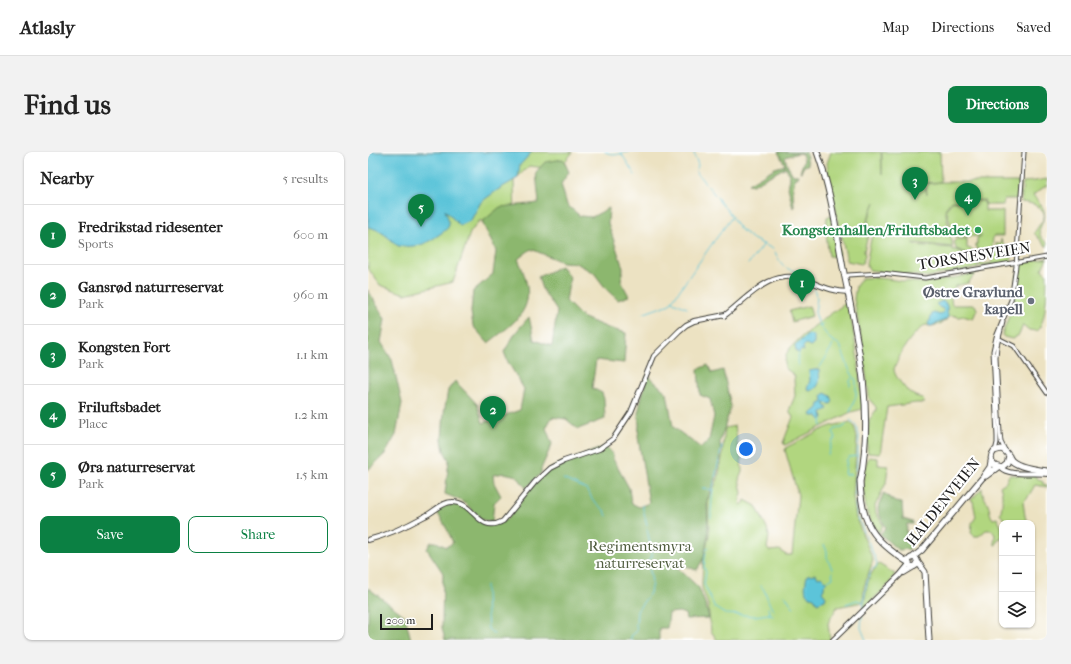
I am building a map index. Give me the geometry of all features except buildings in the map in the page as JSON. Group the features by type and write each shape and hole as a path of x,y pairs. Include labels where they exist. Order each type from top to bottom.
{"highway":[{"path":"818,152 828,187 846,277 863,376 865,417 860,482 862,509 868,524 878,539 890,551 909,563 911,566 915,562"},
{"path":"1028,467 1002,467 994,465 991,461 991,456 994,450 1005,450 1013,461 1047,473"},
{"path":"1002,467 1008,461 1009,456"},
{"name":"HALDENVEIEN","path":"915,562 922,550 983,477 990,467 991,461"},
{"name":"HALDENVEIEN","path":"915,562 989,473 1002,467"},
{"path":"878,539 895,552 915,562 925,576 929,640"}],"main road":[{"path":"368,540 389,533 420,519 449,502 457,502 464,506 481,521 487,524 496,525 503,521 535,482 550,468 564,461 599,449 611,440 620,429 630,412 654,356 658,350 684,326 701,319 714,319 725,315 733,310 752,292 773,280 790,277 835,291 848,290"},
{"path":"1002,467 1011,473 1047,473"},
{"name":"HALDENVEIEN","path":"833,640 915,562"},
{"name":"HALDENVEIEN","path":"900,575 909,563"}],"street":[{"path":"994,450 997,443 997,437 994,345 1010,304 1016,262 1024,152"},
{"name":"TORSNESVEIEN","path":"846,277 882,272 925,278 1047,257"},
{"path":"997,339 1014,346 1047,393"},
{"path":"997,339 996,358 999,418 1001,442 1005,450"}],"green space":[{"path":"368,152 573,152 561,166 546,168 529,166 514,181 515,219 479,221 470,233 453,282 405,294 380,285 368,268"},
{"path":"778,152 806,152 808,165 804,166 801,172 804,160 802,154 798,153 785,157 787,165 793,175 798,175 798,177 795,178 793,189 793,208 788,187 790,178 786,167 753,185 748,184 775,168 785,165"},
{"path":"831,152 881,152 882,174 882,152 940,152 941,182 923,183 927,194 926,184 942,182 1020,182 1019,199 1004,199 1003,205 986,205 984,200 951,201 945,209 953,247 913,243 915,245 951,248 977,257 978,268 927,277 869,270 866,264 872,234 893,238 870,232 868,220 875,202 867,220 869,232 864,251 865,256 862,264 847,261 829,178 827,163"},
{"path":"563,159 569,172 561,184 567,205 580,216 592,217 609,208 608,223 623,268 622,283 629,296 618,300 607,290 594,273 576,263 562,262 531,249 518,259 527,288 527,299 524,308 519,317 511,325 488,343 473,326 471,312 473,291 493,274 496,251 482,222 500,207 539,203 536,172 545,162"},
{"path":"1047,179 1047,185 1033,195 1041,205 1044,215 1041,209 1035,205 1021,202 1023,182"},
{"name":"Kongstenhallen/Friluftsbadet","path":"983,201 985,211 1003,211 1003,236 993,236 992,251 978,252 976,247 977,238 982,236 954,237 946,209 952,202"},
{"path":"831,215 839,253 837,257 829,256 826,234 827,217"},
{"path":"1044,219 1039,231 1041,237 1047,243 1047,247 1034,233"},
{"path":"956,239 967,239 967,248 974,250 977,253 996,252 996,243 1000,245 1001,239 1004,246 1013,247 1011,262 980,267 979,264 992,263 992,258 980,258 956,249 954,241"},
{"path":"1047,258 1042,269 1047,274 1047,287 1046,305 1040,327 1036,331 1029,330 1023,325 1019,335 1012,339 1004,337 1002,335 1014,302 1016,279 1021,263"},
{"path":"561,266 570,277 566,301 582,317 608,328 626,333 624,363 596,360 592,388 602,393 604,399 605,419 578,429 566,419 552,417 546,428 552,444 541,469 541,473 526,488 517,476 504,473 493,475 494,483 501,496 494,503 492,522 484,520 478,517 463,502 445,494 449,460 444,451 442,439 448,390 455,381 477,404 483,423 520,410 524,389 508,362 504,352 516,332 529,317 534,340 552,346 557,311 542,289 538,277"},
{"path":"976,273 968,283 955,286 954,290 950,292 952,305 975,305 977,309 973,319 951,315 940,324 932,326 925,325 912,337 903,350 894,369 895,374 909,392 923,398 924,403 887,407 880,454 868,453 869,421 876,410 876,407 869,399 854,299 856,286 862,278 927,282 945,280"},
{"path":"368,290 385,319 381,342 392,360 402,403 396,435 385,454 368,470"},
{"path":"846,303 849,305 858,360 863,409 851,412 785,445 783,443 793,417 790,412 790,408 795,396 795,377 785,368 786,355 789,349 803,335"},
{"path":"809,306 812,316 792,322 789,311"},
{"name":"Regimentsmyra naturreservat","path":"708,365 712,373 723,370 731,406 720,442 721,457 716,479 707,500 708,535 704,557 697,570 668,559 668,562 678,568 699,588 709,618 686,619 685,614 679,612 669,613 667,628 659,628 659,640 445,640 442,628 443,573 427,549 431,542 436,542 446,547 453,543 437,512 447,504 453,503 468,509 485,524 506,520 540,477 555,466 606,446 613,455 613,459 629,488 631,503 639,507 649,503 638,437 638,413 647,375 667,393 673,427 701,448 709,440 714,416 710,399 700,395 698,369"},
{"path":"850,422 854,426 857,437 853,497 856,518 873,560 864,587 863,602 837,607 828,623 830,640 717,640 711,631 708,605 702,588 702,582 703,562 709,535 708,500 718,479 725,428 735,426 741,458 742,472 739,479 742,493 740,500 741,505 745,500 756,506 767,528 769,536 767,548 769,551 780,550 786,555 792,555 798,495 785,450 787,447 820,430 833,425"},
{"path":"869,457 878,458 878,465 888,466 886,483 875,506 876,513 883,525 879,533 870,520 864,497 864,471"},
{"path":"1009,475 1036,475 1037,478 1043,482 1043,484 1047,485 1047,487 1035,485 1028,497 1023,502 1026,520 1005,520 1000,514 1002,507 1002,492 1000,486 1006,482"},
{"path":"982,488 983,495 993,519 997,518 999,522 999,539 996,545 994,544 995,535 992,530 986,530 979,536 974,536 971,533 972,523 976,517 973,501 971,500"},
{"path":"884,493 895,502 902,503 903,519 913,522 913,524 907,524 906,541 912,541 910,549 898,550 880,534 886,528 878,510"},
{"path":"879,564 895,574 889,584 863,609 867,585 874,569"},
{"path":"368,588 405,616 411,640 368,640"}],"water":[{"path":"368,152 532,152 520,165 518,178 481,202 471,220 460,226 445,210 449,223 445,230 434,238 420,245 398,246 388,237 368,227"},
{"path":"942,301 945,302 947,306 948,317 932,326 929,326 928,323 932,314 934,313 940,315 944,312 943,309 936,304"},
{"path":"809,334 814,336 814,344 810,346 806,344 803,347 804,351 801,350 799,353 796,352 795,345"},
{"path":"819,369 818,386 809,391 807,389 810,380 809,371"},
{"path":"825,393 831,396 833,401 831,404 824,403 828,409 822,412 823,418 821,420 818,416 812,416 811,414 818,408 819,404 823,402 822,395"},
{"path":"816,574 818,578 821,577 827,582 824,585 822,592 826,597 825,600 817,603 814,598 807,595 805,589 807,575"}],"waterway":[{"path":"605,152 615,155 628,152"},
{"path":"694,152 695,158"},
{"path":"621,153 635,175"},
{"path":"696,159 698,165 696,171 697,173 715,195"},
{"path":"717,197 732,217"},
{"path":"715,240 732,217"},
{"path":"733,219 740,229 753,239 773,249"},
{"path":"642,314 670,304 714,241"},
{"path":"748,264 763,244"},
{"path":"775,252 778,259 785,267 808,275 811,280"},
{"path":"814,289 817,298 815,312 819,325 830,339 840,345 849,369 856,381 856,396 850,412"},
{"path":"673,302 687,308"},
{"path":"819,325 823,324"},
{"path":"827,355 833,345"},
{"path":"798,366 797,360 799,353"},
{"path":"820,367 827,356"},
{"path":"850,386 850,381 852,378"},
{"path":"822,419 822,426"},
{"path":"850,420 856,425 859,436 855,495 857,515 877,563 876,567 871,570 866,586 863,609"},
{"path":"828,455 832,441 836,438 833,433 834,431 844,427 848,423"},
{"path":"711,512 713,487 722,446"},
{"path":"849,457 856,456"},
{"path":"848,458 845,475 851,474"},
{"path":"563,479 586,489 593,500 605,511 607,516"},
{"path":"702,488 713,490"},
{"path":"642,505 647,525"},
{"path":"711,513 711,518"},
{"path":"647,529 651,548"},
{"path":"824,545 827,551 827,558"},
{"path":"631,640 631,636 637,631 637,611 650,593 652,582 648,560 652,557 652,552"},
{"path":"706,552 704,567 706,572 704,584 715,608 725,614 755,616 768,614 773,616"},
{"path":"828,559 832,569"},
{"path":"828,581 833,578 832,572"},
{"path":"486,585 488,629 494,634"},
{"path":"761,586 774,611"},
{"path":"784,594 794,608"},
{"path":"846,604 857,600 863,602"},
{"path":"768,608 770,615"},
{"path":"862,615 861,628 866,640"}],"place":[{"name":"Kongsten Fort","path":"915,200"},
{"name":"Friluftsbadet","path":"968,216"},
{"name":"Øra naturreservat","path":"421,227"},
{"name":"Kongstenhallen/Friluftsbadet","path":"978,230"},
{"name":"Østre Gravlund kapell","path":"1031,301"},
{"name":"Fredrikstad ridesenter","path":"802,302"},
{"name":"Gansrød naturreservat","path":"493,429"}]}
